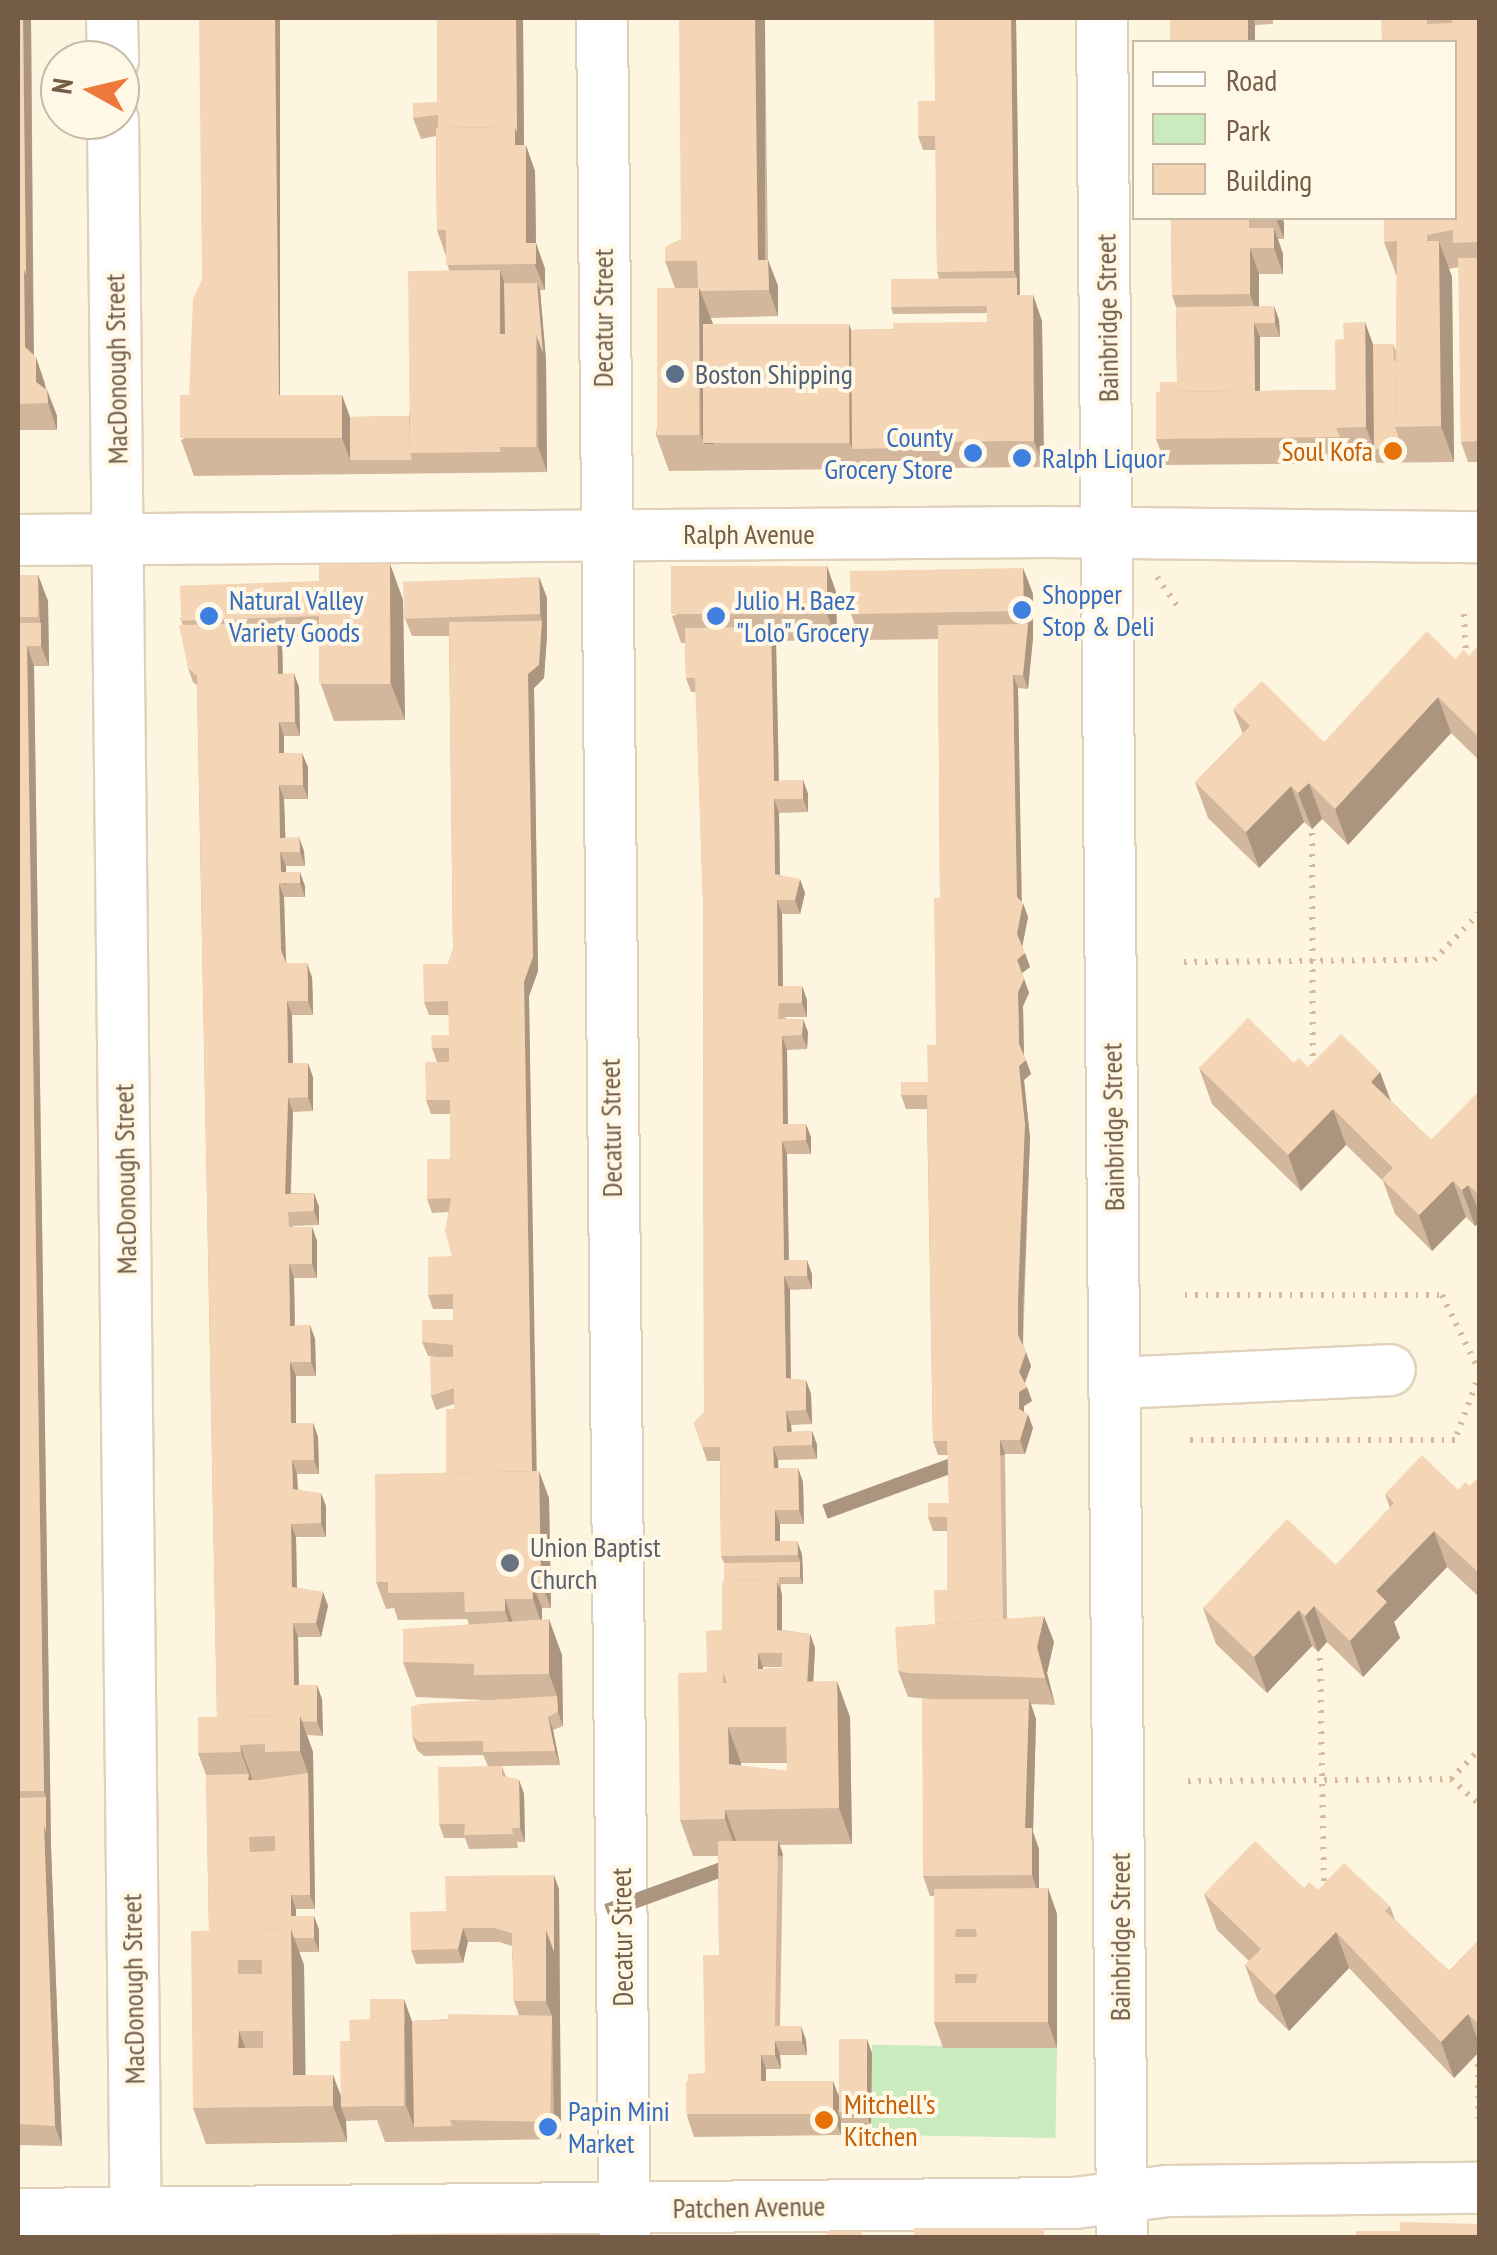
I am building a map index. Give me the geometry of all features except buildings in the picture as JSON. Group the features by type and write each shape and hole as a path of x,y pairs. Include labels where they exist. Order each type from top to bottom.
{"street":[{"name":"Decatur Street","path":"602,18 604,534 625,2223"},
{"name":"Bainbridge Street","path":"1102,18 1122,2218"},
{"name":"MacDonough Street","path":"114,140 136,2225"},
{"name":"Ralph Avenue","path":"18,540 604,534 1480,537"},
{"path":"1116,1383 1390,1370"},
{"name":"Patchen Avenue","path":"18,2214 136,2225 1122,2218 1480,2188"}],"path":[{"path":"1157,576 1179,608"},
{"path":"1464,614 1466,666"},
{"path":"1312,833 1314,1072"},
{"path":"1184,962 1315,964 1434,960 1480,912"},
{"path":"1185,1295 1442,1295 1480,1373 1455,1440 1186,1440"},
{"path":"1320,1658 1325,1911"},
{"path":"1451,1779 1480,1749"},
{"path":"1188,1782 1451,1779 1480,1805"},
{"path":"1478,2064 1478,2126"}],"green space":[{"path":"872,2045 1057,2048 1055,2138 870,2135"}],"place":[{"name":"Boston Shipping","path":"675,374"},
{"name":"Soul Kofa","path":"1393,451"},
{"name":"County Grocery Store","path":"973,453"},
{"name":"Ralph Liquor","path":"1022,458"},
{"name":"Shopper Stop & Deli","path":"1022,610"},
{"name":"Natural Valley Variety Goods","path":"209,616"},
{"name":"Julio H. Baez \"Lolo\" Grocery","path":"716,616"},
{"name":"Union Baptist Church","path":"510,1563"},
{"name":"Mitchell's Kitchen","path":"824,2120"},
{"name":"Papin Mini Market","path":"548,2127"}]}
